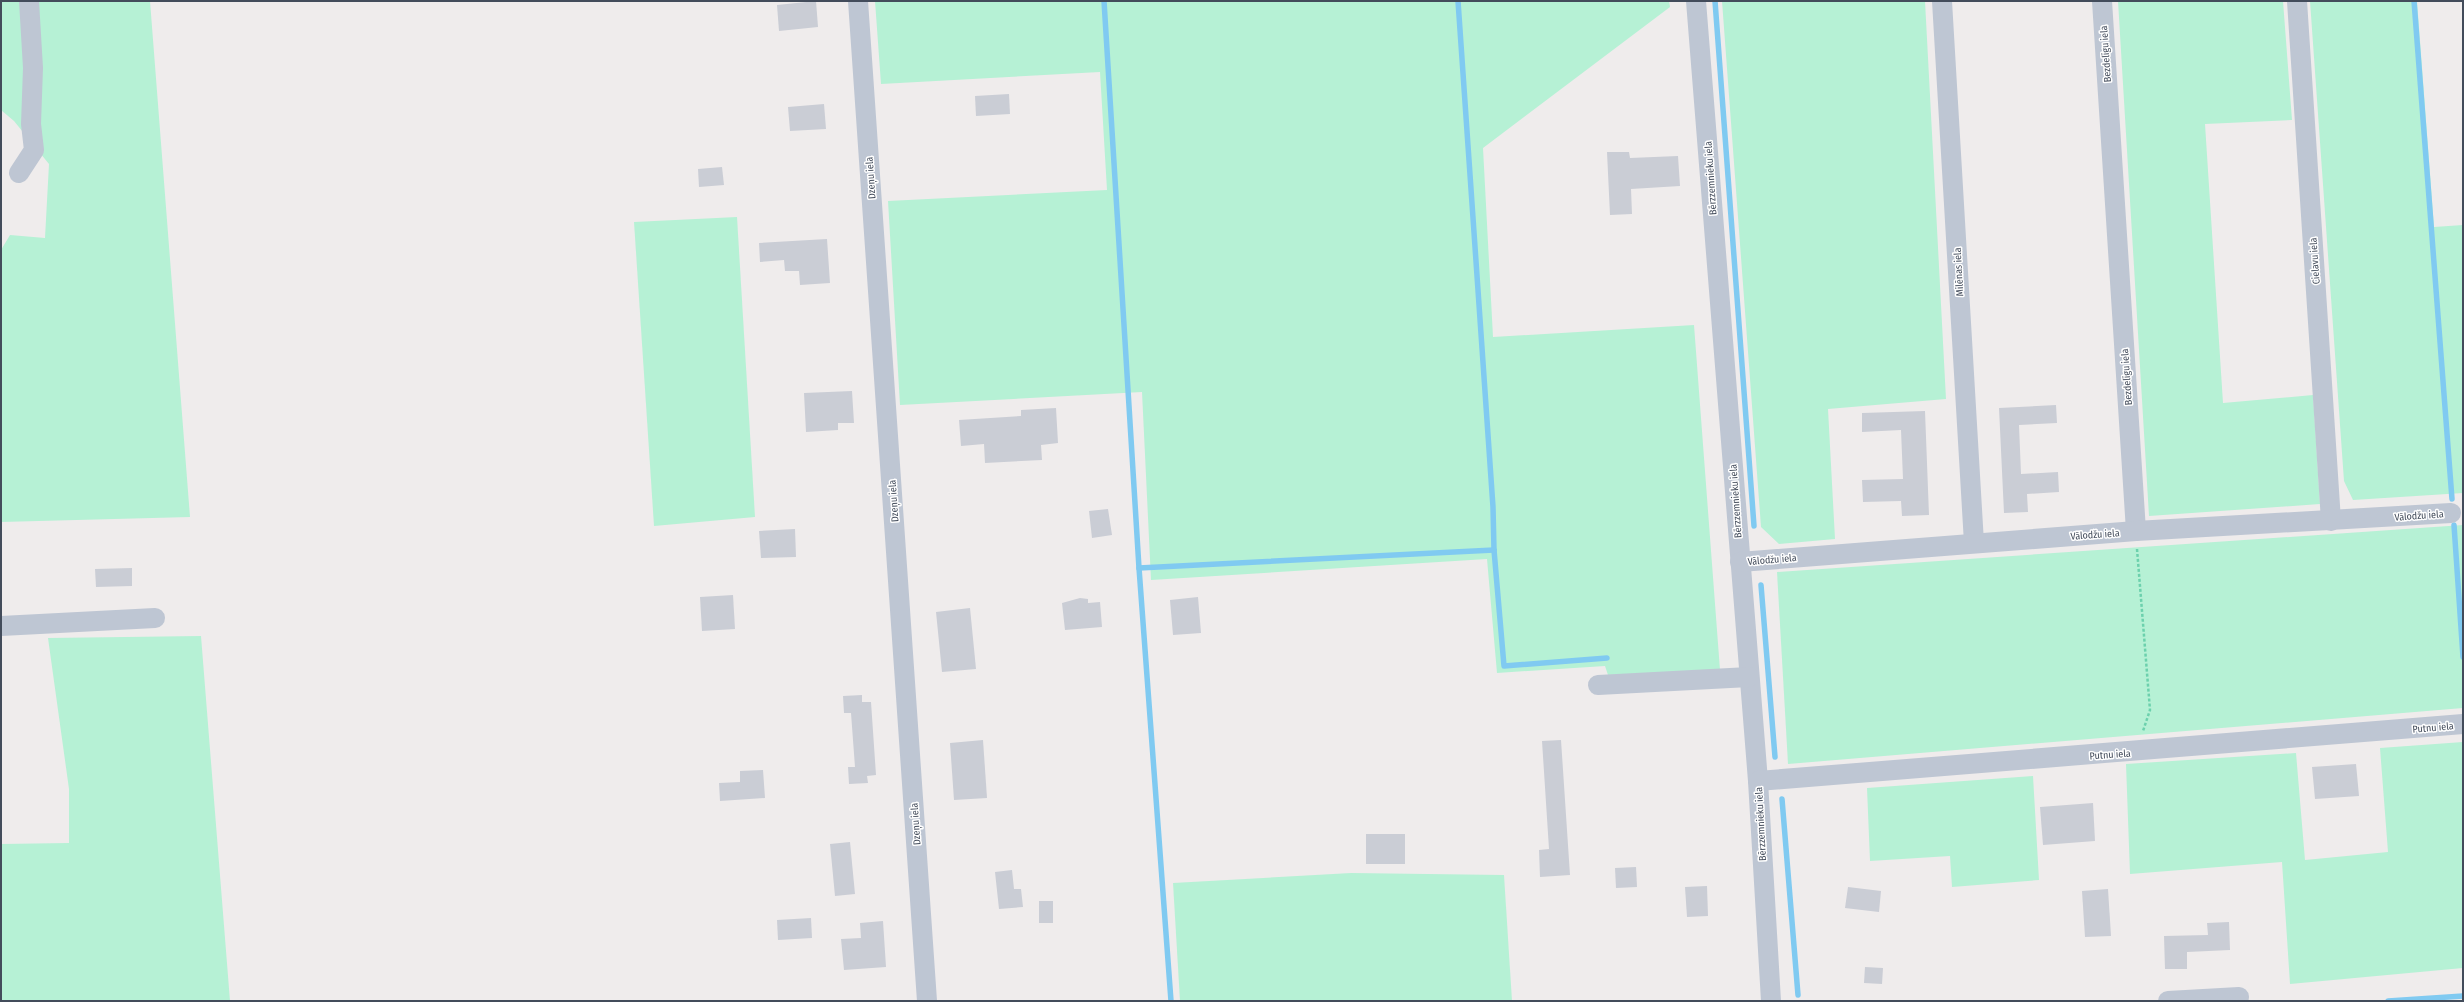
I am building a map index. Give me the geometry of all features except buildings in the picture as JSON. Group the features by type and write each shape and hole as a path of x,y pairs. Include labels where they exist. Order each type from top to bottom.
{"street":[{"path":"19,173 34,150 31,124 33,68 29,1"},
{"name":"Dzeņu iela","path":"858,1 927,1001"},
{"name":"Bērzzemnieku iela","path":"1696,1 1758,781 1771,1001"},
{"name":"Milēnas iela","path":"1942,1 1974,543"},
{"name":"Bezdelīgu iela","path":"2102,1 2136,531"},
{"name":"Cielavu iela","path":"2297,1 2331,520"},
{"name":"Vālodžu iela","path":"1740,562 2136,531 2451,513"},
{"path":"1,626 155,618"},
{"path":"1598,685 1749,677"},
{"name":"Putnu iela","path":"1758,781 2137,752 2463,724"},
{"path":"2168,1001 2239,997"}],"path":[{"path":"2136,531 2150,710 2137,752"}],"green space":[{"path":"1,1 150,1 190,517 1,522 1,250 10,235 45,238 49,164 14,121 1,110"},
{"path":"875,1 1669,1 1670,7 1483,148 1493,337 1694,325 1720,670 1608,675 1605,666 1497,673 1487,559 1151,580 1142,392 900,405 888,201 1107,190 1100,72 881,84"},
{"path":"1722,1 1925,1 1946,399 1828,409 1835,539 1779,544 1761,527"},
{"path":"2118,1 2283,1 2292,120 2205,124 2223,403 2313,395 2320,504 2149,516"},
{"path":"2310,1 2417,1 2434,227 2463,225 2463,493 2353,500 2344,481"},
{"path":"737,217 755,517 654,526 634,222"},
{"path":"2463,525 2463,708 1788,764 1777,572"},
{"path":"201,636 230,1001 1,1001 1,844 69,843 69,789 48,638"},
{"path":"2463,742 2463,968 2290,984 2282,862 2130,874 2126,764 2296,753 2305,860 2388,852 2380,748"},
{"path":"2033,776 2039,880 1952,887 1950,856 1870,861 1867,788"},
{"path":"1351,873 1504,875 1512,1001 1180,1001 1173,883"}],"waterway":[{"path":"1104,1 1139,568 1171,1001"},
{"path":"1458,1 1493,507 1494,550 1504,666 1607,658"},
{"path":"1715,1 1754,526"},
{"path":"2414,1 2452,499"},
{"path":"2454,525 2463,657"},
{"path":"1139,568 1494,550"},
{"path":"1761,585 1775,757"},
{"path":"1782,799 1798,995"},
{"path":"2388,1001 2463,996"}]}
